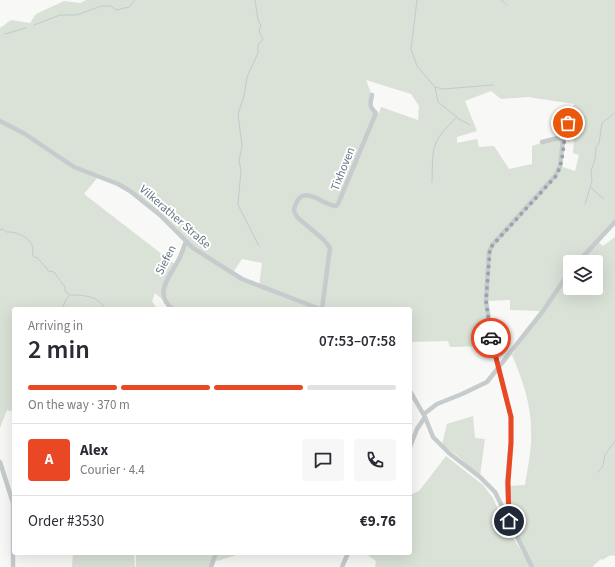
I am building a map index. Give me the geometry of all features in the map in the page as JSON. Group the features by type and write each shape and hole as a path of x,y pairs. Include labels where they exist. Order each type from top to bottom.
{"street":[{"name":"Tixhoven","path":"321,307 330,248 324,240 294,214 294,207 299,199 308,196 317,198 334,207 338,204 376,113 372,109 370,103 372,95"},
{"path":"509,521 508,482 511,417 489,325 486,301 490,248 556,176 562,159 563,140 572,110"},
{"name":"Vilkerather Straße","path":"0,121 25,134 74,167 118,184 130,191 160,215 199,253 248,283 315,307"},
{"path":"542,142 558,138 563,140"},
{"path":"584,255 615,222"},
{"name":"Siefen","path":"171,307 165,301 163,289 180,258 186,241"},
{"path":"412,442 425,415 436,404 487,382 499,369 563,281"},
{"path":"412,394 425,415 432,435 442,447 480,477 495,492 532,567"},
{"path":"0,462 12,500"},
{"path":"12,555 12,567"},
{"path":"210,567 215,555"},
{"path":"342,567 347,555"}],"shaded area":[{"path":"86,0 615,0 615,222 597,241 603,246 615,237 615,556 611,555 602,560 601,559 593,566 594,567 534,567 509,521 508,486 525,485 531,443 531,420 528,401 512,355 563,282 563,295 603,295 603,255 563,255 563,282 540,311 510,310 510,300 486,301 493,346 450,347 448,341 412,342 412,307 171,307 155,293 152,301 156,307 12,307 12,411 7,410 0,428 0,28 11,20 30,23 36,14 64,1 80,3","holes":["366,80 411,94 419,106 418,120 381,107 379,114 370,110 371,93","491,91 501,99 528,97 574,104 568,123 581,128 579,137 574,137 573,153 579,155 575,171 560,166 561,139 554,139 532,146 532,164 509,169 494,146 479,147 477,139 457,143 457,137 477,131 465,101","98,177 111,182 146,204 186,241 176,265 84,194","242,259 262,263 259,287 232,274"]},
{"path":"473,416 475,438 485,439 480,476 442,444 447,424"},
{"path":"446,456 483,485 493,498 503,521 531,567 375,567 376,561 368,555 412,555 412,494 419,491"},
{"path":"73,555 134,555 135,567 72,567"},
{"path":"136,555 236,555 217,561 215,559 209,567 136,567"}],"waterway":[{"path":"34,25 60,15 77,15 101,6 111,6 116,10 129,7 135,0"},
{"path":"255,0 258,20 261,25 259,32 263,39 258,45 258,53 247,77 244,96 238,114 242,146 239,161 241,170 238,205 259,246"},
{"path":"417,0 411,49 417,66 435,87 438,102 457,117 437,140 433,153 432,182"},
{"path":"501,0 507,5"},
{"path":"5,34 26,28"},
{"path":"435,87 443,89 493,85"},
{"path":"585,204 592,181 591,171 595,159 596,147 599,143 602,123 615,113"},
{"path":"457,118 470,125"},
{"path":"591,188 604,199"},
{"path":"0,230 3,229 6,232 17,233 30,242 33,248 34,257 38,258 48,271 54,272 65,287 65,291 70,295 63,307"},
{"path":"71,295 91,297 99,301 104,307"},
{"path":"598,472 603,466 605,455 615,441"}],"way so far":[{"path":"491,338 486,301 487,271 490,248 556,176 562,159 563,140 568,123"}],"route":[{"path":"491,338 502,376 511,417 508,482 509,521"}]}
